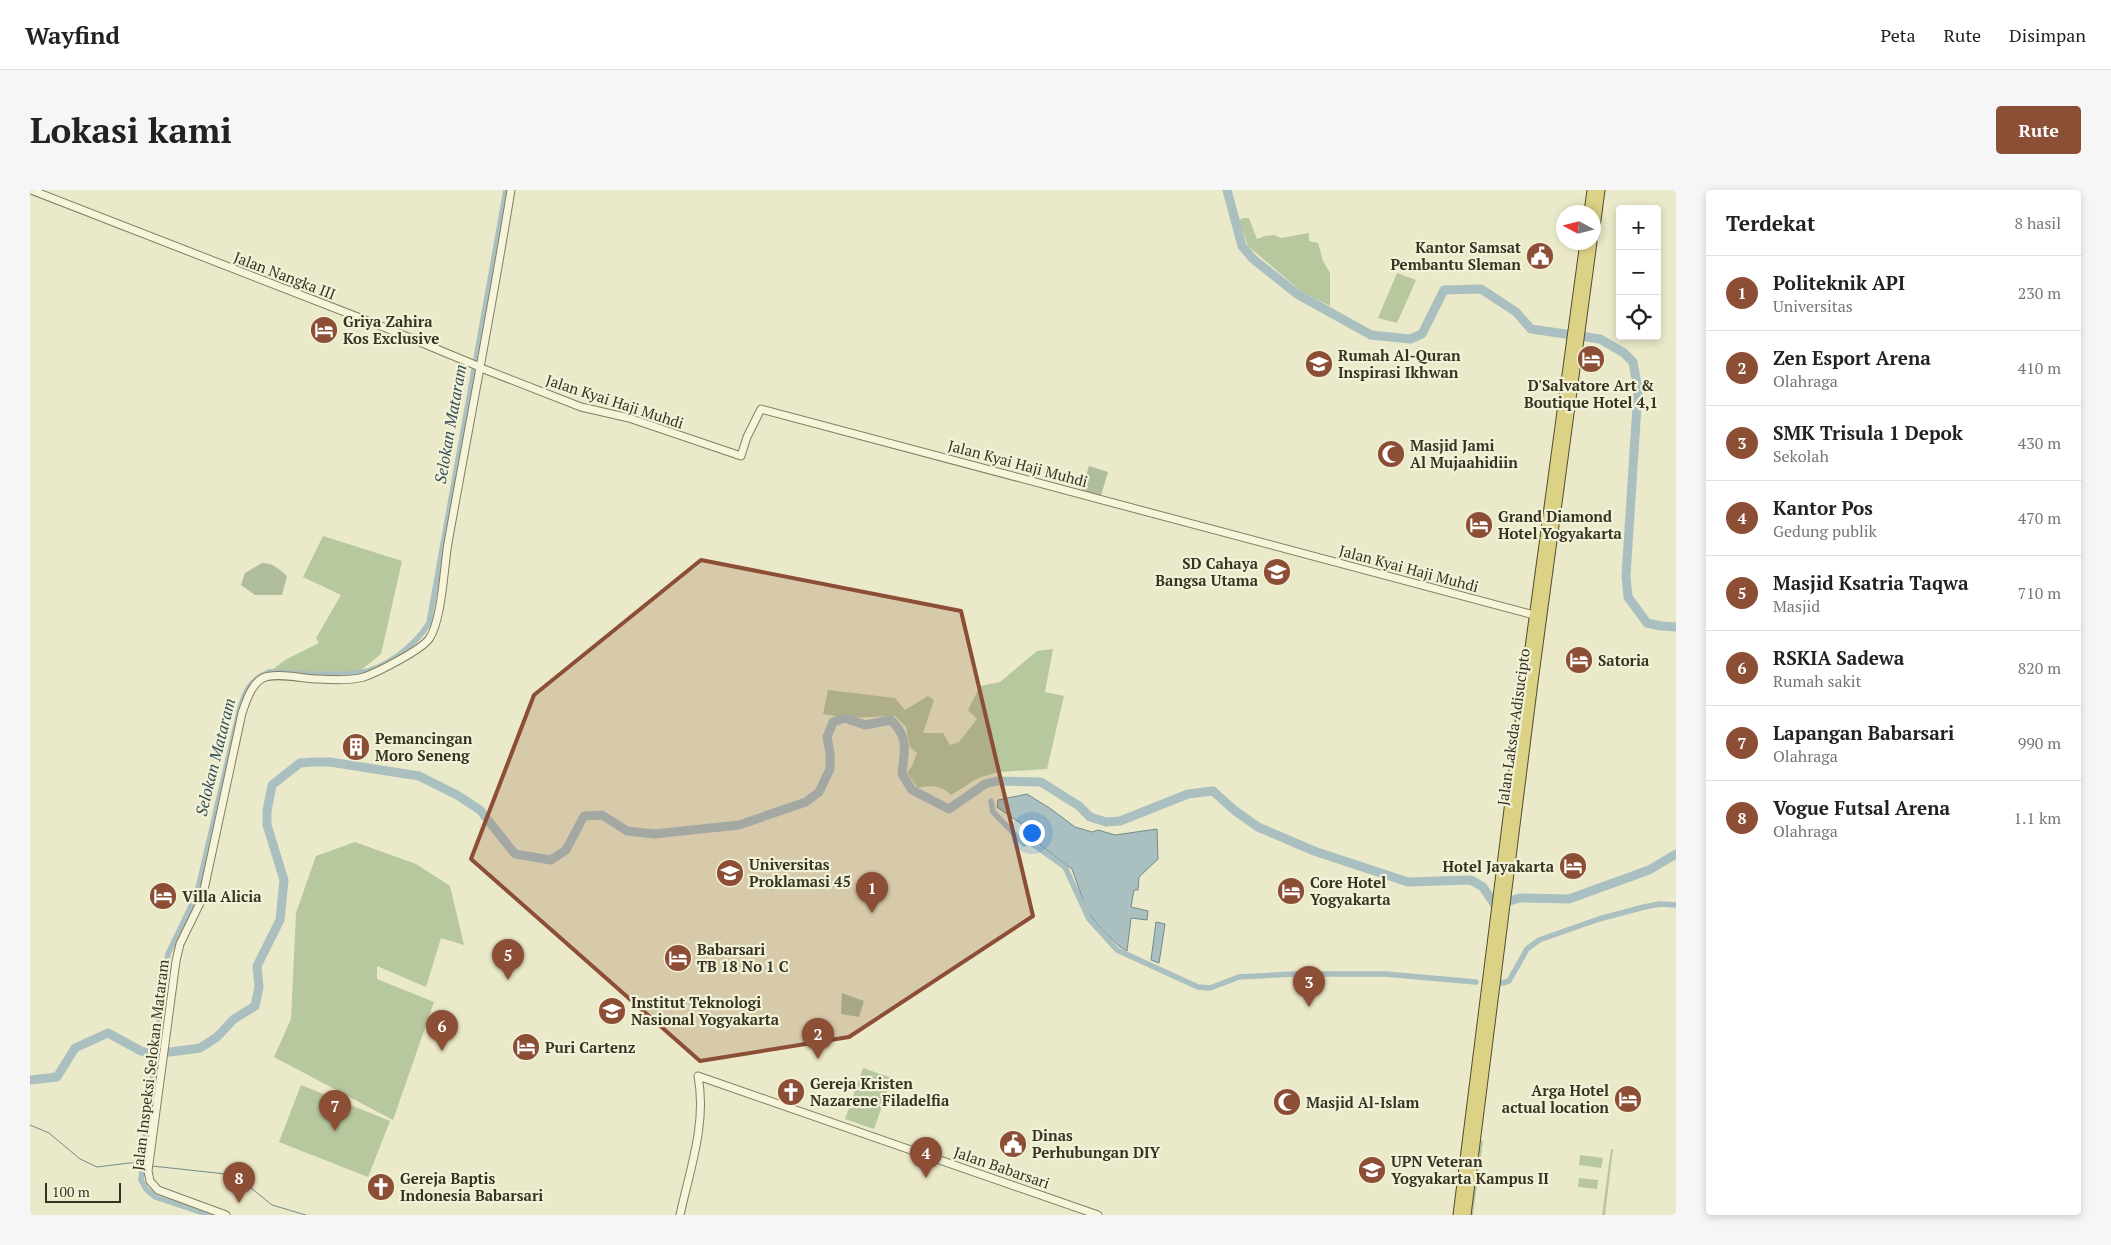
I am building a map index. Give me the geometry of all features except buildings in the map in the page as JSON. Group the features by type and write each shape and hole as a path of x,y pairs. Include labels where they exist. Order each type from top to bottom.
{"highway":[{"path":"1591,205 1592,190"},
{"path":"1598,205 1600,190"},
{"name":"Jalan Laksda Adisucipto","path":"1466,1215 1534,615 1577,319 1584,250"},
{"name":"Jalan Laksda Adisucipto","path":"1577,319 1590,250"},
{"name":"Jalan Laksda Adisucipto","path":"1503,883 1564,460 1573,346"},
{"name":"Jalan Laksda Adisucipto","path":"1458,1215 1499,917"}],"street":[{"name":"Jalan Nangka III","path":"31,190 386,328 528,387"},
{"name":"Jalan Inspeksi Selokan Mataram","path":"226,1215 158,1190 150,1181 149,1165 176,961 180,944 202,899 242,713 248,696 257,683 267,677 322,680 363,677 406,656 425,644 430,638 437,614 461,466 481,367 511,190"},
{"name":"Jalan Kyai Haji Muhdi","path":"528,387 581,408 629,418 741,456 747,437 761,409 1534,615"},
{"name":"Jalan Babarsari","path":"680,1215 700,1125 701,1105 698,1076 1098,1215"}],"highlighted area":[{"path":"701,560 961,611 1033,916 849,1037 700,1061 471,859 534,695"}],"green space":[{"path":"1249,218 1257,239 1265,236 1274,235 1281,238 1309,233 1309,241 1318,243 1323,261 1330,273 1330,306 1302,292 1248,246 1239,220"},
{"path":"1397,273 1416,280 1397,323 1378,318"},
{"path":"1089,466 1108,472 1100,499 1081,493"},
{"path":"323,536 402,561 381,654 360,671 350,673 272,670 285,660 319,643 316,638 341,595 303,577"},
{"path":"262,563 273,565 287,576 282,595 255,595 241,585 245,573"},
{"path":"1053,649 1045,692 1064,696 1047,769 999,772 978,778 951,795 943,789 936,787 918,788 907,773 917,753 910,747 906,727 895,716 845,718 823,714 828,690 895,698 905,710 928,696 934,700 923,733 943,733 950,745 959,742 977,719 968,710 980,686 1000,682 1037,651"},
{"path":"355,842 416,864 450,886 464,945 441,938 426,987 377,966 377,979 434,1002 393,1120 274,1057 291,1019 296,913 316,856"},
{"path":"842,993 864,1001 859,1017 841,1014"},
{"path":"863,1068 892,1078 874,1129 845,1119"},
{"path":"301,1085 390,1121 368,1177 279,1142"},
{"path":"1480,1140 1483,1141 1473,1215 1470,1215"},
{"path":"1611,1149 1613,1149 1605,1215 1602,1215"},
{"path":"1580,1155 1603,1158 1601,1168 1579,1165"},
{"path":"1579,1178 1598,1180 1597,1189 1578,1187"}],"shaded area":[{"path":"1027,794 1075,827 1092,832 1098,830 1115,835 1157,829 1158,859 1139,877 1138,890 1134,890 1131,907 1148,911 1147,920 1131,918 1127,951 1102,930 1087,911 1072,869 1023,832 1026,827 997,807 998,800"},
{"path":"1156,922 1165,924 1159,963 1151,960"}],"waterway":[{"name":"Selokan Mataram","path":"210,1215 155,1197 146,1189 141,1180 168,954 193,902 199,884 239,712 243,699 252,683 269,672 336,675 368,671 388,662 408,648 429,623 506,190"},
{"path":"1227,190 1242,246 1253,259 1297,294 1371,335 1410,339 1422,334 1444,290 1481,289 1516,312 1531,329 1600,339 1624,353 1633,362 1638,390 1626,576 1628,597 1647,623 1676,627"},
{"path":"30,1080 57,1077 75,1048 108,1033 141,1051 153,1054 200,1048 217,1037 234,1019 255,1006 259,987 257,966 280,920 284,880 267,825 267,811 272,785 300,763 330,762 419,776 457,795 480,810 515,854 551,860 566,850 584,816 602,815 627,831 654,834 739,825 806,802 819,792 830,769 827,737 833,722 845,718 865,725 891,720 901,733 903,739 902,774 912,790 949,809 985,784 997,781 1041,782 1079,806 1090,817 1106,822 1120,821 1188,794 1213,791 1234,810 1258,827 1314,851 1408,882 1471,880 1483,887 1495,905 1520,898 1569,899 1649,870 1676,854"},
{"path":"991,801 993,812 1024,844 1027,840 1065,867 1089,919 1117,950 1198,987 1210,988 1239,977 1294,974 1385,974 1476,982"},
{"path":"1502,983 1509,981 1527,949 1539,940 1599,919 1644,907 1660,904 1676,905"},
{"path":"30,1125 49,1133 80,1159 97,1167 146,1163"},
{"path":"152,1166 235,1175 272,1205 306,1215"}],"place":[{"name":"Kantor Samsat Pembantu Sleman","path":"1540,256"},
{"name":"Griya Zahira Kos Exclusive","path":"324,330"},
{"name":"D'Salvatore Art & Boutique Hotel 4,1","path":"1591,359"},
{"name":"Rumah Al-Quran Inspirasi Ikhwan","path":"1319,364"},
{"name":"Masjid Jami Al Mujaahidiin","path":"1391,454"},
{"name":"Grand Diamond Hotel Yogyakarta","path":"1479,525"},
{"name":"SD Cahaya Bangsa Utama","path":"1277,572"},
{"name":"Satoria","path":"1579,660"},
{"name":"Pemancingan Moro Seneng","path":"356,747"},
{"name":"Hotel Jayakarta","path":"1573,866"},
{"name":"Universitas Proklamasi 45","path":"730,873"},
{"name":"Core Hotel Yogyakarta","path":"1291,891"},
{"name":"Villa Alicia","path":"163,896"},
{"name":"Politeknik API","path":"872,913"},
{"name":"Babarsari TB 18 No 1 C","path":"678,958"},
{"name":"Masjid Ksatria Taqwa","path":"508,980"},
{"name":"SMK Trisula 1 Depok","path":"1309,1007"},
{"name":"Institut Teknologi Nasional Yogyakarta","path":"612,1011"},
{"name":"Puri Cartenz","path":"526,1047"},
{"name":"RSKIA Sadewa","path":"442,1051"},
{"name":"Zen Esport Arena","path":"818,1059"},
{"name":"Gereja Kristen Nazarene Filadelfia","path":"791,1092"},
{"name":"Arga Hotel actual location","path":"1628,1099"},
{"name":"Masjid Al-Islam","path":"1287,1102"},
{"name":"Lapangan Babarsari","path":"335,1131"},
{"name":"Dinas Perhubungan DIY","path":"1013,1144"},
{"name":"UPN Veteran Yogyakarta Kampus II","path":"1372,1170"},
{"name":"Kantor Pos","path":"926,1178"},
{"name":"Gereja Baptis Indonesia Babarsari","path":"381,1187"},
{"name":"Vogue Futsal Arena","path":"239,1203"}]}
